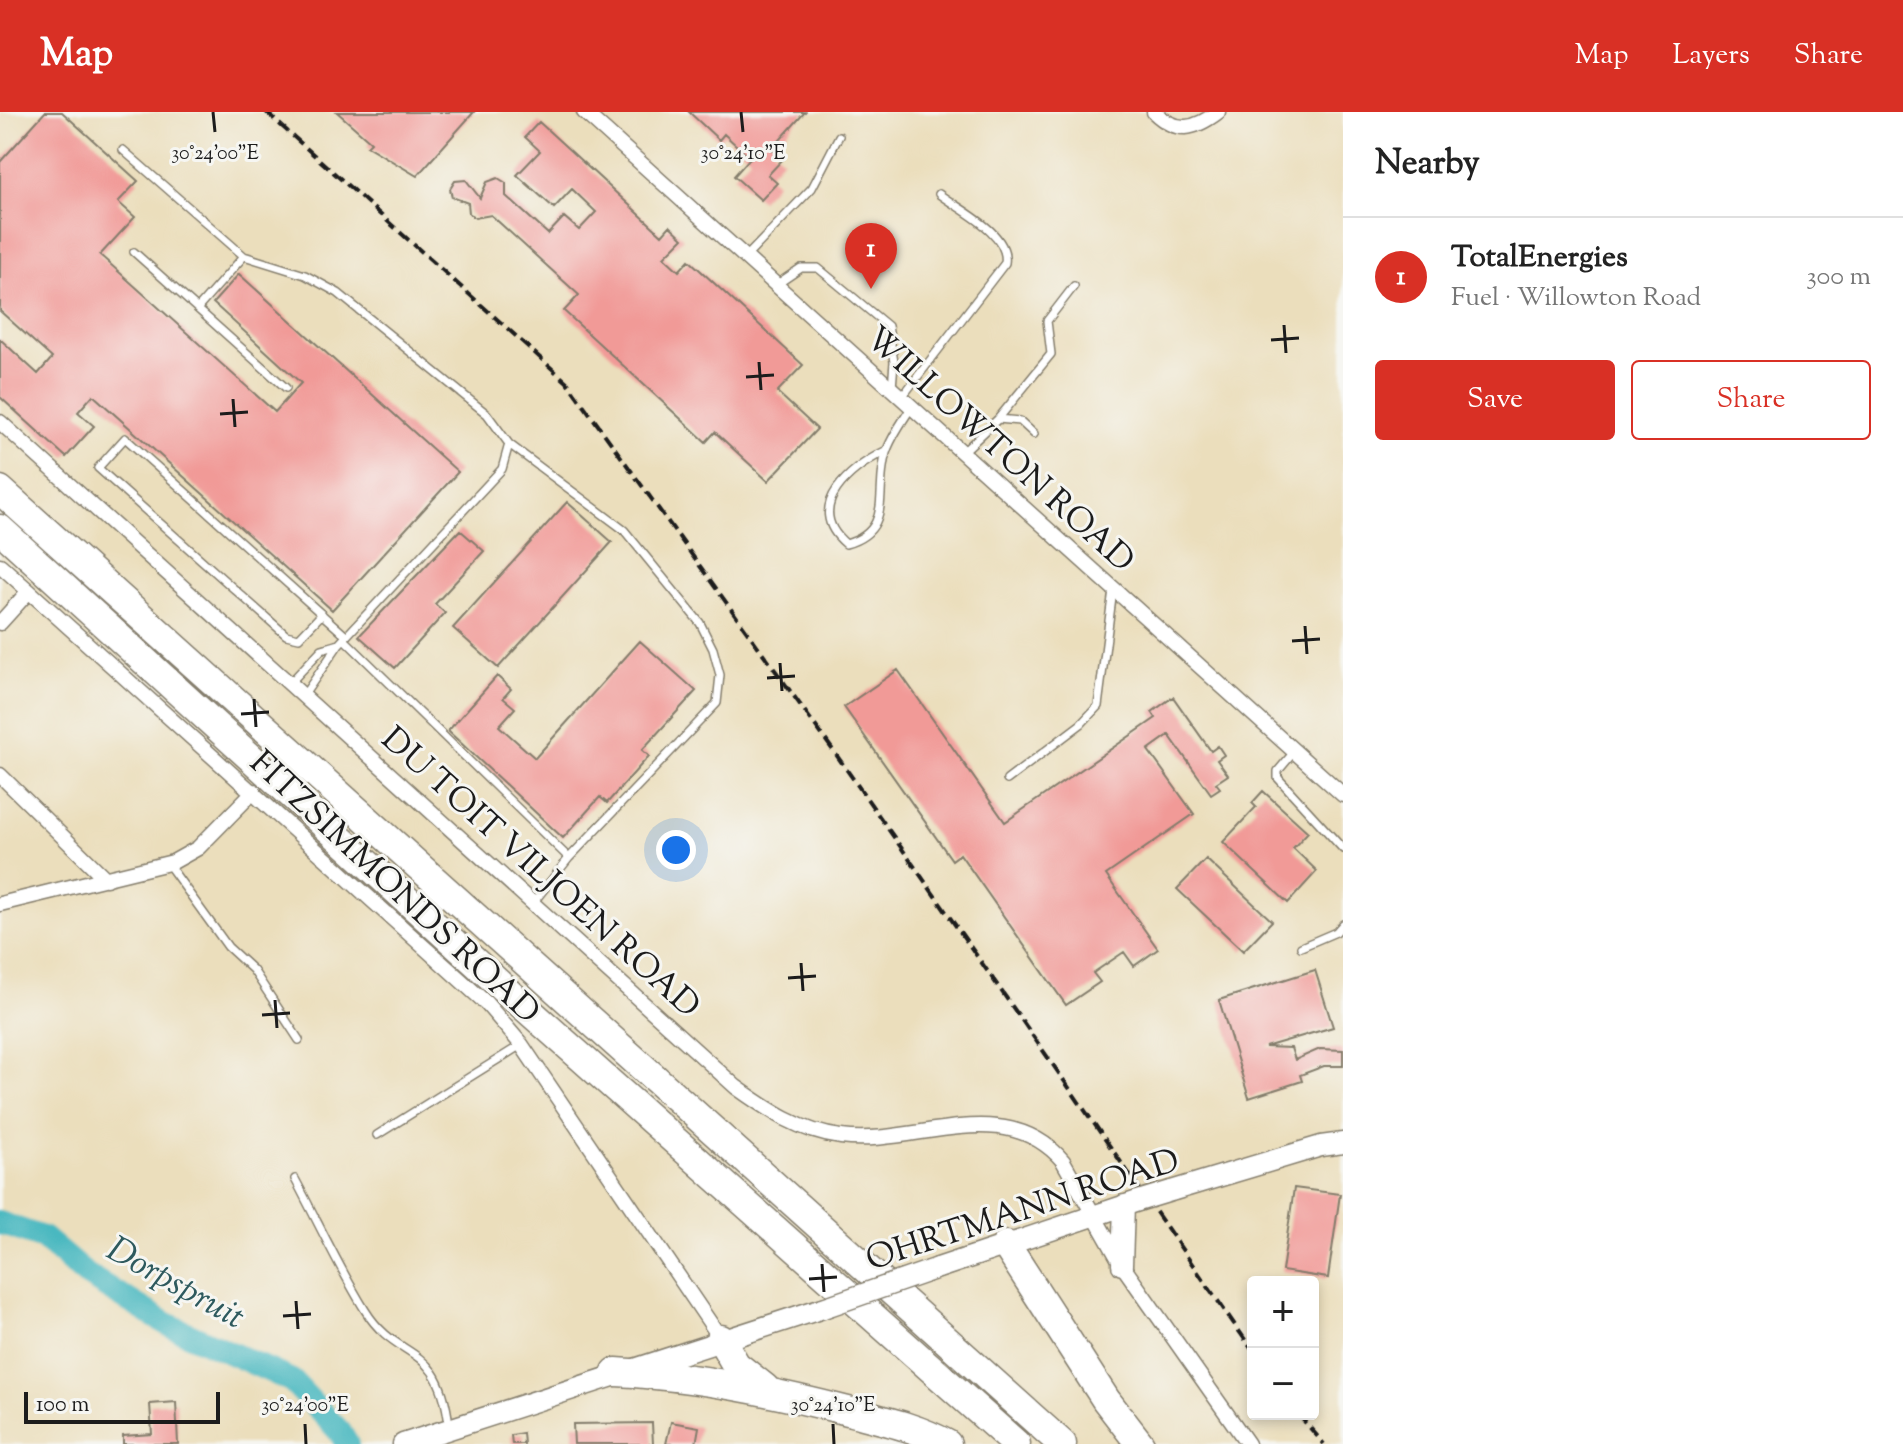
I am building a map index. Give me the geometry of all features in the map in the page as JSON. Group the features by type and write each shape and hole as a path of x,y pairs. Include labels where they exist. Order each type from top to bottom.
{"highway":[{"path":"0,490 1062,1444"},
{"path":"0,529 510,994 1016,1444"},
{"path":"1006,1245 1106,1400 1140,1444"},
{"path":"721,1339 736,1365 769,1391"},
{"path":"616,1372 670,1375 769,1391 923,1431 947,1444"}],"main road":[{"name":"OHRTMANN ROAD","path":"403,1444 451,1437 616,1372 823,1308 1131,1203 1321,1146 1343,1143"},
{"path":"1122,1265 1131,1203"}],"street":[{"path":"1154,112 1176,128 1188,129 1218,112"},
{"name":"WILLOWTON ROAD","path":"592,115 745,258 1343,795"},
{"name":"DU TOIT VILJOEN ROAD","path":"0,422 532,905 736,1087 773,1113 812,1131 840,1137 877,1139 971,1126 1003,1126 1051,1146 1063,1161 1122,1265 1248,1444"},
{"name":"FITZSIMMONDS ROAD","path":"0,565 465,983 521,1044 721,1339"},
{"path":"0,623 29,591"},
{"path":"0,775 106,879"},
{"path":"0,904 168,864 198,848 254,791"}],"lane":[{"path":"745,258 812,188 839,136"},
{"path":"123,150 244,256 305,275 338,293 487,414 509,444 624,530 700,623 713,649 720,675 717,703 569,858 532,905"},
{"path":"887,450 857,465 836,489 830,511 832,527 846,544 863,539 874,528 879,514 887,450 902,397 998,274 1007,256 999,238 939,194"},
{"path":"134,252 286,388"},
{"path":"198,308 244,256"},
{"path":"776,285 801,268 818,268 888,326 902,397"},
{"path":"963,452 998,419 1051,354 1047,321 1074,286"},
{"path":"998,419 1020,421 1034,434"},
{"path":"322,614 299,638 292,639 98,468 125,438 322,614 343,640 569,858"},
{"path":"304,695 343,640 502,469 509,444"},
{"path":"1007,780 1081,724 1098,706 1113,590"},
{"path":"290,683 322,649 343,640"},
{"path":"1294,752 1278,771 1278,778 1343,849"},
{"path":"168,864 228,947 253,970 299,1040"},
{"path":"1301,947 1336,932 1343,924"},
{"path":"377,1135 521,1044"},
{"path":"295,1179 366,1313 435,1372 446,1401 451,1437"}],"building":[{"path":"45,112 62,112 138,181 118,202 135,217 100,255 275,412 301,383 213,303 239,274 458,472 332,610 93,395 78,412 94,426 66,457 0,397 0,339 38,374 52,358 0,311 0,162"},
{"path":"337,112 474,112 417,176 367,146 371,142"},
{"path":"689,112 805,112 772,149 783,159 768,175 777,183 761,200 734,176 750,158 724,134 719,140"},
{"path":"539,122 662,235 670,226 683,238 664,257 679,271 689,260 803,365 777,392 817,429 768,481 715,432 706,442 564,311 579,295 491,215 475,218 469,213 468,203 452,197 450,189 455,181 466,180 480,198 487,182 498,178 506,183 506,196 548,234 564,217 579,230 596,212 572,189 554,208 517,175 540,151 525,137"},
{"path":"567,502 612,542 498,668 453,628"},
{"path":"460,530 484,551 435,604 445,613 395,668 359,636"},
{"path":"640,641 696,691 642,750 649,756 607,803 600,797 563,838 448,731 497,676 511,689 503,698 515,708 499,726 535,758"},
{"path":"898,670 1005,822 1156,718 1152,712 1173,697 1211,751 1218,746 1224,755 1217,760 1228,775 1216,783 1220,788 1211,794 1169,735 1148,750 1194,814 1106,875 1158,949 1134,966 1124,952 1093,973 1100,982 1066,1005 960,854 952,860 844,707"},
{"path":"1263,791 1308,832 1293,848 1317,871 1288,903 1223,842 1256,807 1252,803"},
{"path":"1206,859 1272,921 1243,951 1177,889"},
{"path":"1315,970 1333,1027 1265,1047 1291,1048 1295,1060 1320,1049 1343,1050 1343,1066 1324,1066 1300,1075 1302,1081 1249,1098 1219,1000"},
{"path":"1294,1188 1340,1194 1328,1278 1282,1271"},
{"path":"176,1402 178,1444 123,1444 123,1436 152,1434 150,1404"},
{"path":"671,1422 699,1427 696,1444 666,1444"},
{"path":"652,1423 653,1444 574,1444 573,1424"},
{"path":"523,1433 524,1444 512,1444 511,1435"}],"waterway":[{"name":"Dorpspruit","path":"0,1223 43,1238 85,1274 167,1324 292,1381 340,1432 347,1444"}],"railway":[{"path":"266,112 567,382 835,753 1251,1348"},
{"path":"1303,1420 1324,1444"}],"place":[{"name":"TotalEnergies","path":"871,289"}]}
